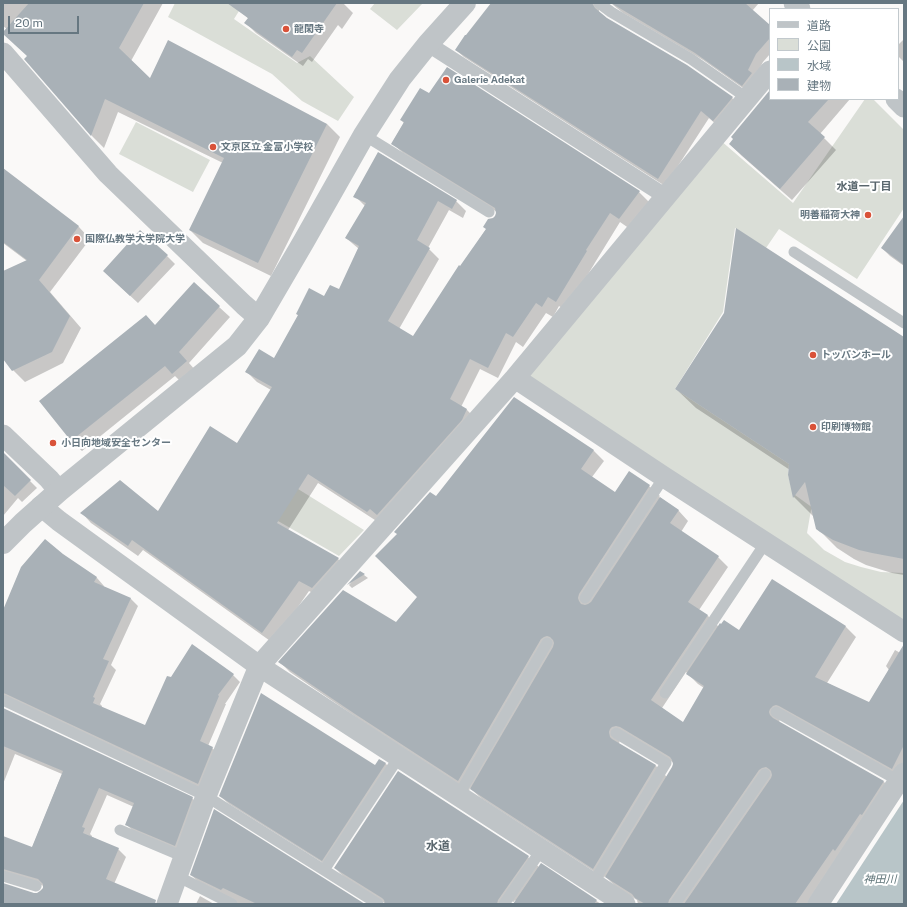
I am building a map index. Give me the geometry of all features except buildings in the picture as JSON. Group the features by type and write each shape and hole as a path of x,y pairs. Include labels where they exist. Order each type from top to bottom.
{"street":[{"path":"3,543 41,506 237,346 259,318 304,242 364,135 400,78 465,3"},
{"path":"428,44 665,196"},
{"path":"3,54 108,174 259,318"},
{"path":"167,904 206,796 259,666 515,378 769,71"},
{"path":"515,378 664,477 904,632"},
{"path":"3,435 59,491"},
{"path":"41,506 59,521 259,666 625,904"},
{"path":"818,904 901,777"}],"lane":[{"path":"599,3 611,12 691,59 747,98"},
{"path":"364,135 489,212"},
{"path":"794,252 904,323"},
{"path":"585,598 664,477"},
{"path":"665,693 766,542"},
{"path":"458,796 547,643"},
{"path":"3,700 206,796 378,904"},
{"path":"776,712 901,777"},
{"path":"593,883 666,764 616,733"},
{"path":"324,870 399,757"},
{"path":"675,904 765,774"},
{"path":"120,830 184,857"},
{"path":"504,904 542,849"},
{"path":"3,876 36,886"},
{"path":"177,876 232,904"}],"green space":[{"path":"175,3 244,3 234,19 297,63 310,56 354,97 338,121 302,101 272,74 168,17"},
{"path":"375,3 423,3 397,30 370,9"},
{"path":"864,100 874,100 904,130 904,208 857,279 779,229 766,248 735,228 723,312 675,389 789,464 788,475 795,495 813,508 811,510 807,533 824,550 845,562 861,567 881,572 904,573 904,621 524,377 720,140 793,203"},
{"path":"136,122 210,160 193,192 119,154"},
{"path":"282,479 364,530 339,556 264,513"}],"water":[{"name":"神田川","path":"904,800 904,904 836,904"}],"place":[{"name":"龍閑寺","path":"286,29"},
{"name":"Galerie Adekat","path":"446,80"},
{"name":"文京区立 金富小学校","path":"213,147"},
{"name":"明善稲荷大神","path":"868,215"},
{"name":"国際仏教学大学院大学","path":"77,239"},
{"name":"トッパンホール","path":"813,355"},
{"name":"印刷博物館","path":"813,427"},
{"name":"小日向地域安全センター","path":"53,443"}],"district":[{"name":"水道一丁目","path":"864,187"},
{"name":"水道","path":"438,846"}]}
